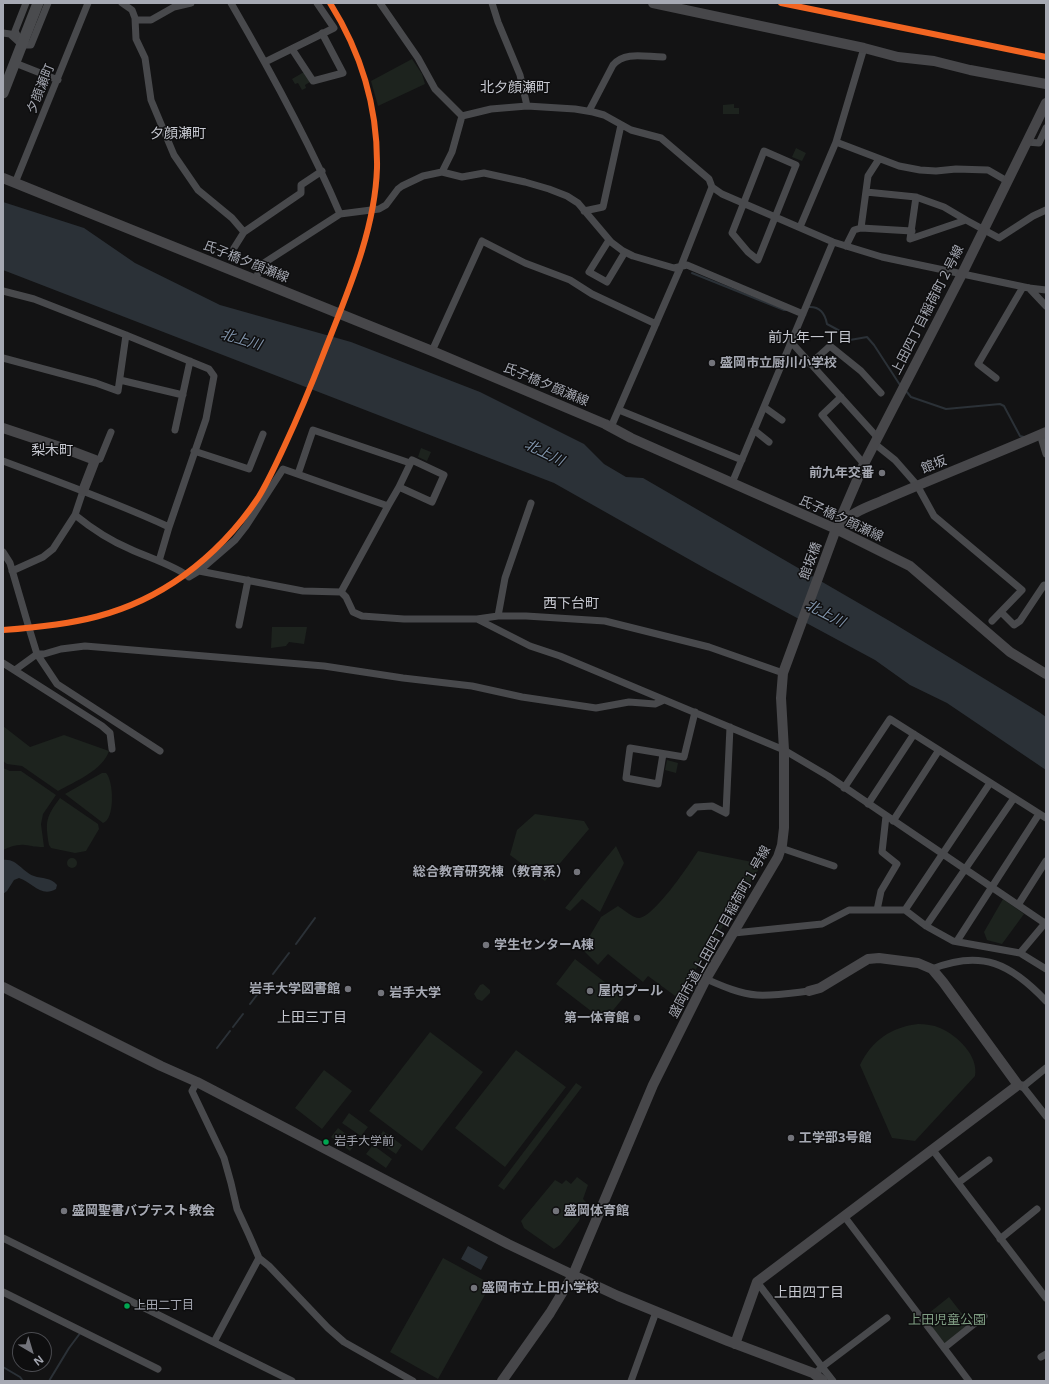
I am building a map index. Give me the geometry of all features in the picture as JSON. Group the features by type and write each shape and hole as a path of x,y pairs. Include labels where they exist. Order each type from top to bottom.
{"main road":[{"path":"3,92 38,3"}],"street":[{"path":"23,41 15,31 26,3"},
{"path":"3,32 31,45 48,3"},
{"name":"夕顔瀬町","path":"15,183 88,3"},
{"path":"122,3 132,10 136,20 136,39 145,58 151,100 174,155 198,190 232,218 244,232"},
{"path":"136,20 151,20 174,7 191,3"},
{"path":"230,3 265,62 322,171 340,214"},
{"path":"265,62 334,28 317,3"},
{"path":"380,3 418,58 435,89 462,116"},
{"path":"492,3 498,22 520,75 527,106"},
{"path":"653,3 864,48 898,57 934,61 970,70 1046,84"},
{"path":"292,49 313,81 343,73 322,33"},
{"path":"800,227 836,142 864,48"},
{"path":"589,111 613,65 618,59 625,56 663,57"},
{"path":"15,63 58,80"},
{"name":"上田四丁目稲荷町２号線","path":"836,529 864,464 962,274 1046,103"},
{"path":"462,116 492,109 527,106 589,111 604,115 631,130 662,138 709,179 712,187 722,194 833,242 882,257 1026,288 1046,290"},
{"path":"442,172 452,152 462,116"},
{"path":"584,210 603,207 621,125"},
{"path":"1027,142 1039,143 1046,128"},
{"path":"836,142 899,166 936,171 956,168 988,170 1007,181"},
{"path":"764,151 796,166 758,260 748,252 732,233 743,203 764,151"},
{"path":"861,228 868,176 879,159"},
{"path":"234,248 244,232 301,193 301,185 322,171"},
{"path":"256,280 264,263 340,214 379,209 386,205 398,189 423,176 442,172 462,177 484,173 525,182 567,196 578,203 609,240 633,256 674,268 687,265 803,314"},
{"name":"氏子橋夕顔瀬線","path":"3,178 432,351 611,427 631,438 836,529 910,566 1010,652 1046,674"},
{"path":"611,427 681,266 712,187"},
{"path":"866,192 916,197 944,208 999,238 1033,216 1046,210"},
{"path":"916,197 910,239 966,220"},
{"path":"846,246 854,230 861,228 912,231"},
{"path":"432,351 482,240 525,263 570,280 592,294 656,324"},
{"path":"609,240 589,272 607,282 625,252"},
{"path":"732,483 833,242"},
{"path":"1026,288 1046,306"},
{"path":"996,378 978,364 1026,288"},
{"path":"3,291 34,299 126,335 209,369 214,376 206,419 159,561"},
{"path":"3,358 89,381 118,391 126,335"},
{"path":"791,342 917,485 934,516 1022,590 992,621"},
{"path":"810,364 830,346 861,371 881,393"},
{"path":"175,430 190,361"},
{"path":"120,380 182,395"},
{"path":"841,397 822,415 864,464"},
{"path":"764,407 782,420"},
{"path":"618,410 742,460"},
{"path":"3,428 95,460 100,459 111,432"},
{"path":"298,474 313,430 410,464"},
{"path":"754,430 769,442"},
{"path":"194,452 249,469 262,434"},
{"path":"1040,435 1046,454"},
{"name":"館坂","path":"836,529 842,522 854,514 917,485 1040,435"},
{"path":"12,571 43,557 52,549 75,516 95,460"},
{"path":"341,592 399,487 412,460 444,475 432,502 399,487"},
{"path":"3,461 83,491 169,527"},
{"path":"75,516 128,549 159,561 189,577 199,571 235,540 246,526 283,469 388,506"},
{"path":"498,616 504,578 531,503"},
{"name":"館坂橋","path":"793,646 836,529"},
{"path":"3,552 10,563 37,654 57,684 160,751"},
{"path":"199,571 303,591 341,592"},
{"path":"239,625 248,580"},
{"path":"1001,612 1014,625 1020,622 1044,585 1046,586"},
{"path":"341,592 353,612 362,616 404,619 477,619 498,616 526,616 605,621 709,647 783,673"},
{"path":"477,619 530,646 560,656 784,750 828,776 1046,923 1020,953"},
{"path":"15,670 37,654 86,646 324,666 403,678 472,686 522,697 596,708 629,702 656,704 664,700"},
{"name":"盛岡市道上田四丁目稲荷町１号線","path":"502,1381 550,1313 573,1275 653,1085 706,979 778,857 784,828 784,750 780,698 783,673 793,646"},
{"path":"3,663 102,726 110,733 112,749"},
{"path":"663,754 658,784 626,778 630,748 684,757 695,712"},
{"path":"844,788 890,719 1046,818"},
{"path":"690,813 696,806 712,806 726,813 730,727"},
{"path":"868,804 914,734"},
{"path":"893,821 939,750"},
{"path":"905,910 990,783"},
{"path":"926,926 1014,798"},
{"path":"957,941 1039,814"},
{"path":"877,910 881,891 897,864 882,852 886,816"},
{"path":"781,848 834,866"},
{"path":"1018,905 1046,861"},
{"path":"734,933 822,924 849,910 905,910 926,926 953,940 1020,953 1046,969"},
{"path":"706,979 728,988 756,995 780,994 809,991 820,988 868,959 879,958 918,963 932,969 944,982 1018,1085 1024,1088 1046,1116"},
{"path":"932,969 943,964 971,959 993,962 1010,970 1022,978 1046,1001"},
{"path":"3,987 161,1066 197,1082 502,1240 573,1275 656,1312 736,1344 820,1374 833,1381"},
{"path":"736,1344 757,1282 1018,1085 1024,1085 1046,1068"},
{"path":"197,1082 192,1091 224,1158 237,1209 250,1235 259,1258 269,1266 328,1328 344,1342 413,1381"},
{"path":"932,1149 1046,1298"},
{"path":"958,1183 989,1160"},
{"path":"1000,1239 1037,1209"},
{"path":"844,1216 969,1381"},
{"path":"3,1238 292,1381"},
{"path":"214,1342 259,1258"},
{"path":"757,1282 820,1374"},
{"path":"3,1292 158,1369"},
{"path":"631,1381 656,1312"},
{"path":"944,1348 984,1316"},
{"path":"820,1374 887,1318"}],"green space":[{"path":"412,59 422,74 425,84 378,106 371,81"},
{"path":"304,72 310,82 305,85 306,88 302,90 298,83 295,84 292,79"},
{"path":"734,104 734,108 739,108 739,114 723,114 723,105"},
{"path":"796,148 806,153 802,161 792,157"},
{"path":"421,448 431,452 427,461 418,457"},
{"path":"272,627 307,627 304,644 289,642 286,646 271,648"},
{"path":"3,726 30,747 64,735 109,751 106,758 94,770 58,791 22,766 7,764 3,761"},
{"path":"667,760 678,763 676,773 665,770"},
{"path":"3,768 10,771 21,771 56,795 43,814 41,824 44,847 19,845 3,850"},
{"path":"102,773 106,773 109,777 112,792 110,815 103,823 65,794"},
{"path":"60,798 98,824 99,829 86,851 75,853 51,848 49,845 47,825 49,815"},
{"path":"535,814 584,821 589,829 545,881 510,855 517,830"},
{"path":"616,846 624,863 600,912 582,899 570,911 565,908"},
{"path":"698,851 762,864 686,985 690,989 682,1001 648,976 643,982 608,954 598,965 582,949 601,917 618,906 637,918 645,915 653,909 671,889"},
{"path":"70,858 74,858 77,863 74,868 70,868 67,865 67,861"},
{"path":"1003,899 1024,914 1002,944 987,940 984,932"},
{"name":"屋内プール","path":"575,959 624,997 604,1021 556,984"},
{"path":"483,984 490,990 490,993 482,1001 477,999 474,994 480,985"},
{"path":"918,1024 929,1025 947,1031 960,1041 974,1061 975,1076 915,1141 892,1138 860,1065 870,1048 884,1036 900,1028"},
{"path":"430,1032 483,1072 422,1151 369,1111"},
{"path":"516,1050 566,1087 505,1167 455,1128"},
{"path":"324,1070 352,1091 322,1129 295,1108"},
{"path":"576,1083 582,1087 504,1190 498,1186"},
{"path":"349,1113 368,1127 361,1136 342,1123"},
{"path":"338,1128 357,1142 350,1151 331,1137"},
{"path":"383,1131 402,1145 396,1154 377,1141"},
{"path":"373,1145 392,1159 386,1168 366,1154"},
{"name":"盛岡体育館","path":"577,1177 588,1185 583,1199 586,1202 579,1221 560,1245 554,1249 524,1228 521,1221 555,1180 562,1184 566,1180 571,1184"},
{"path":"443,1258 491,1284 438,1379 390,1352"},
{"name":"上田児童公園","path":"949,1297 970,1324 945,1344 924,1317"}],"water":[{"name":"北上川","path":"3,202 84,228 135,263 220,305 351,342 480,392 584,444 604,464 626,477 643,478 893,623 1039,712 1046,717 1046,770 947,703 910,685 875,660 708,570 554,483 3,270"},
{"path":"3,860 16,863 34,876 55,882 57,885 56,889 46,892 41,891 19,878 14,880 7,891 3,894"},
{"path":"468,1246 488,1257 481,1270 461,1259"}],"waterway":[{"path":"692,273 787,310"},
{"path":"808,307 819,309 825,317 827,324 840,331 850,340 867,337 874,345 900,385"},
{"path":"906,391 911,397 946,409 1000,404 1004,406 1020,436 1024,437"},
{"path":"296,944 315,918"},
{"path":"273,974 289,953"},
{"path":"250,1004 266,983"},
{"path":"233,1027 243,1014"},
{"path":"217,1048 230,1031"},
{"path":"49,1381 69,1348 81,1332"},
{"path":"3,1367 20,1377 23,1381"}],"transit line":[{"path":"3,630 75,622 119,610 162,590 194,568 224,540 242,520 258,498 269,479 304,401 350,287 365,240 375,192 377,146 371,103 366,82 351,42 330,3"},
{"path":"781,3 1046,57"}],"place":[{"name":"盛岡市立厨川小学校","path":"712,363"},
{"name":"前九年交番","path":"882,473"},
{"name":"総合教育研究棟（教育系）","path":"577,872"},
{"name":"学生センターA棟","path":"486,945"},
{"name":"岩手大学図書館","path":"348,989"},
{"name":"屋内プール","path":"590,991"},
{"name":"岩手大学","path":"381,993"},
{"name":"第一体育館","path":"637,1018"},
{"name":"工学部3号館","path":"791,1138"},
{"name":"岩手大学前","path":"326,1142"},
{"name":"盛岡聖書バプテスト教会","path":"64,1211"},
{"name":"盛岡体育館","path":"556,1211"},
{"name":"盛岡市立上田小学校","path":"474,1288"},
{"name":"上田二丁目","path":"127,1306"}],"district":[{"name":"北夕顔瀬町","path":"515,88"},
{"name":"夕顔瀬町","path":"178,134"},
{"name":"前九年一丁目","path":"810,338"},
{"name":"梨木町","path":"52,451"},
{"name":"西下台町","path":"571,604"},
{"name":"上田三丁目","path":"312,1018"},
{"name":"上田四丁目","path":"809,1293"}]}
